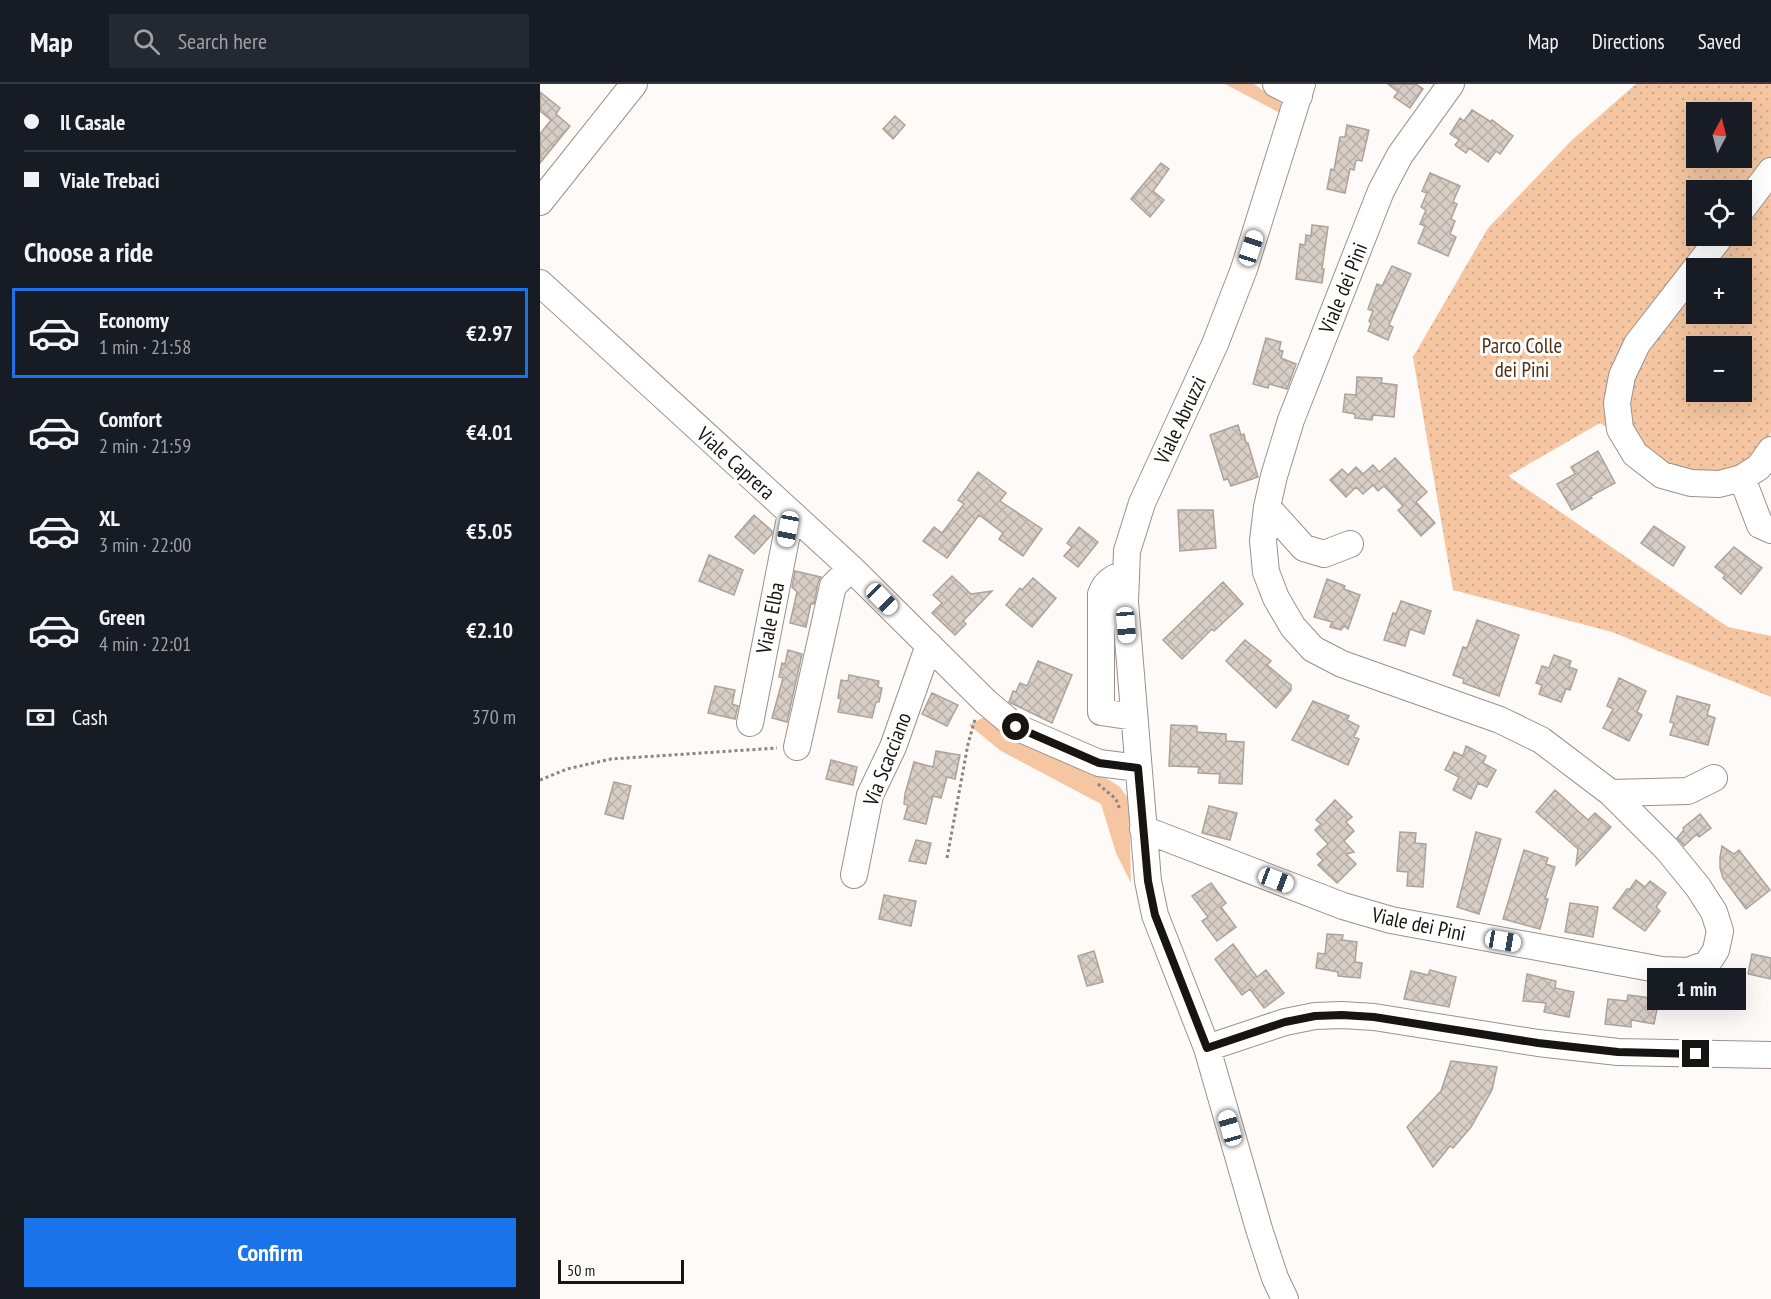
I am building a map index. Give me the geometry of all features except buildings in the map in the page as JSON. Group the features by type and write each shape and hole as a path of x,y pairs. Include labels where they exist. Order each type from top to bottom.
{"street":[{"path":"540,202 634,84"},
{"path":"1276,84 1301,90"},
{"name":"Viale dei Pini","path":"1143,829 1343,906 1391,920 1662,970 1688,971 1707,964 1716,950 1720,931 1714,912 1698,887 1667,849 1611,793 1541,740 1500,720 1342,664 1313,648 1293,627 1276,598 1266,572 1263,541 1267,507 1291,420 1381,191 1400,155 1451,84"},
{"name":"Viale Abruzzi","path":"1285,1299 1275,1278 1262,1239 1207,1048 1155,915 1148,881 1143,829 1125,602 1127,551 1142,503 1215,344 1240,280 1301,90"},
{"path":"1752,196 1771,171"},
{"path":"1713,246 1637,344 1622,376 1617,403 1620,429 1635,454 1662,475 1691,483 1719,484 1742,478 1759,467 1771,450"},
{"name":"Viale Caprera","path":"544,292 851,568 928,645 982,705 1016,727 1099,763 1138,768"},
{"path":"1742,478 1760,525 1771,530"},
{"path":"1267,507 1304,548 1324,554 1350,544"},
{"name":"Viale Elba","path":"750,723 791,513"},
{"path":"797,747 833,586 851,568"},
{"name":"Via Scacciano","path":"855,875 870,795 893,747 928,645"},
{"path":"1611,793 1688,791 1714,778"},
{"path":"1207,1048 1285,1022 1315,1016 1342,1015 1374,1017 1538,1043 1618,1052 1771,1055"}],"path":[{"path":"947,858 968,744 982,705"},
{"path":"540,780 567,769 611,759 797,747"}],"green space":[{"path":"1225,84 1254,84 1281,103 1280,113"},
{"name":"Parco Colle dei Pini","path":"1636,84 1771,84 1771,160 1752,180 1686,180 1686,246 1705,246 1696,258 1686,258 1686,271 1632,341 1614,432 1600,423 1508,476 1728,627 1771,636 1771,697 1612,632 1453,590 1413,357 1488,228 1572,140"},
{"path":"1771,183 1771,432 1764,448 1754,461 1718,476 1665,468 1627,427 1629,378 1686,294 1686,324 1752,324 1752,258 1713,258 1722,246 1752,246 1752,208"},
{"path":"988,715 1120,787 1129,800 1131,883 1116,853 1101,804 1001,751 969,725"}],"route":[{"path":"1016,727 1099,763 1138,768 1148,881 1155,915 1207,1048 1285,1022 1315,1016 1342,1015 1374,1017 1538,1043 1618,1052 1696,1054"}]}
